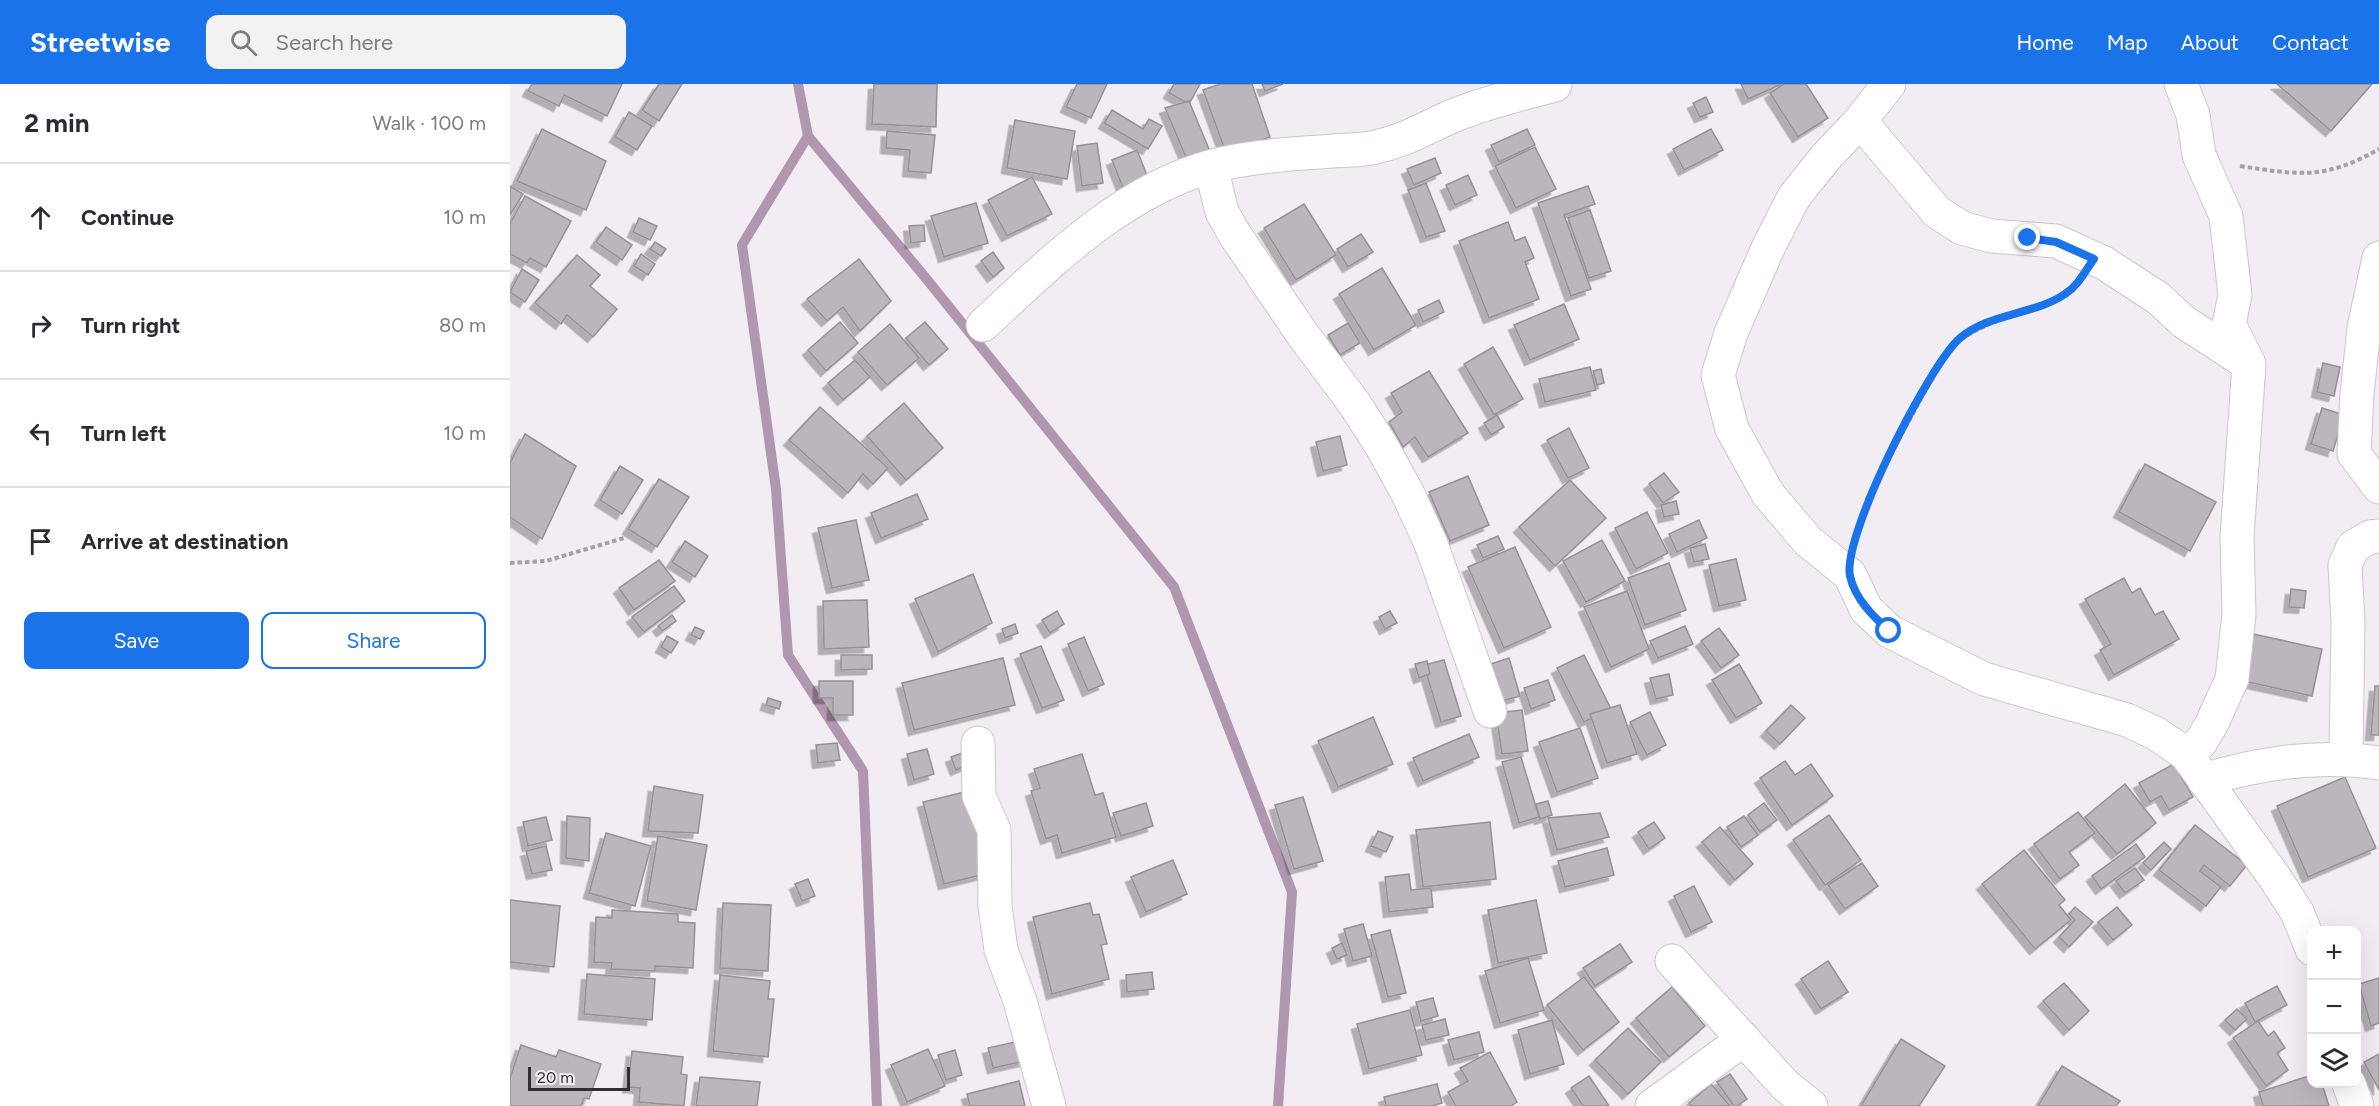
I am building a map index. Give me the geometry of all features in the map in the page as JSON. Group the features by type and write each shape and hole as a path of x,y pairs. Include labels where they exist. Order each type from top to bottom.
{"street":[{"path":"983,324 1025,284 1100,225 1147,195 1211,167 1263,157 1369,148 1413,137 1454,116 1496,100 1555,84"},
{"path":"1888,84 1860,122 1826,157 1794,197 1768,248 1731,333 1718,375 1732,429 1768,494 1808,541 1850,575 1866,609 1889,631 1984,679 2127,720 2155,732 2195,767 2276,878 2296,912 2307,937"},
{"path":"2181,84 2193,115 2199,155 2226,216 2235,295 2229,324 2249,364 2237,537 2239,614 2232,679 2201,742 2195,767"},
{"path":"1860,122 1937,212 1962,228 1991,237 2056,242 2094,259 2132,280 2184,322 2249,364"},
{"path":"1211,167 1222,212 1235,235 1303,335 1354,403 1408,494 1431,544 1490,711"},
{"path":"2379,258 2364,328 2356,394 2354,454 2379,487"},
{"path":"2346,758 2348,649 2345,565 2353,547 2370,537 2379,536"},
{"path":"978,743 979,796 994,830 995,906 1001,950 1020,1001 1049,1106"},
{"path":"2195,767 2249,766 2346,758 2379,763"},
{"path":"1672,961 1786,1086 1811,1106"},
{"path":"1652,1106 1744,1039"},
{"path":"2351,1088 2357,1106"}],"path":[{"path":"2199,155 2242,167 2282,172 2325,173 2355,163 2379,149"},
{"path":"1850,575 1856,534 1868,496 1946,353 1961,337 1983,325 2065,294 2078,282 2094,259"},
{"path":"510,563 546,561 624,538"}],"building":[{"path":"532,84 622,84 607,116 564,95 559,106 528,91"},
{"path":"659,84 682,84 659,121 642,110"},
{"path":"874,84 937,84 936,127 872,124"},
{"path":"1077,84 1107,84 1091,118 1066,107"},
{"path":"1174,84 1200,84 1189,104 1169,93"},
{"path":"1220,84 1252,84 1270,137 1226,153 1203,90"},
{"path":"1262,84 1283,84 1265,91"},
{"path":"1741,84 1782,84 1748,99"},
{"path":"1784,84 1806,84 1828,118 1798,137 1770,93"},
{"path":"2277,84 2372,84 2331,131"},
{"path":"1706,97 1713,112 1700,117 1693,103"},
{"path":"1189,101 1211,154 1188,162 1165,108"},
{"path":"1112,110 1143,129 1149,119 1162,126 1148,149 1104,123"},
{"path":"629,112 652,126 637,150 615,137"},
{"path":"1015,120 1075,131 1067,179 1007,168"},
{"path":"542,129 606,161 586,210 517,181"},
{"path":"1527,129 1535,145 1499,162 1491,145"},
{"path":"1711,129 1723,150 1684,170 1673,149"},
{"path":"887,131 935,135 931,173 908,171 910,150 886,148"},
{"path":"1097,143 1103,183 1082,186 1077,146"},
{"path":"1535,147 1556,189 1516,208 1495,166"},
{"path":"1137,150 1150,183 1125,193 1112,160"},
{"path":"1435,158 1441,173 1414,185 1407,169"},
{"path":"1468,175 1477,195 1455,205 1446,185"},
{"path":"1032,177 1052,214 1007,236 988,200"},
{"path":"1426,183 1445,231 1426,237 1408,190"},
{"path":"510,186 523,194 510,215"},
{"path":"1588,186 1595,204 1564,215 1591,289 1571,296 1538,203"},
{"path":"525,196 571,221 546,267 530,258 527,263 510,254 510,224"},
{"path":"976,203 988,243 944,257 931,216"},
{"path":"1304,204 1336,255 1296,280 1264,228"},
{"path":"1590,210 1611,271 1589,278 1568,218"},
{"path":"639,218 657,226 650,240 633,232"},
{"path":"1508,222 1515,241 1525,237 1534,258 1525,262 1539,299 1489,318 1459,241"},
{"path":"924,225 925,241 911,243 909,226"},
{"path":"606,227 632,245 622,260 596,242"},
{"path":"1361,234 1373,252 1348,267 1337,249"},
{"path":"655,242 666,249 661,256 650,249"},
{"path":"993,252 1004,268 993,277 981,261"},
{"path":"641,254 655,264 648,275 634,266"},
{"path":"577,255 600,275 590,286 617,309 593,337 567,315 561,324 535,303"},
{"path":"859,259 891,301 860,331 843,307 827,321 807,299"},
{"path":"1382,268 1416,325 1374,350 1339,294"},
{"path":"522,269 539,280 525,302 510,292"},
{"path":"1439,300 1444,312 1423,322 1418,310"},
{"path":"1564,304 1579,339 1530,360 1514,325"},
{"path":"840,322 858,343 826,371 808,350"},
{"path":"925,322 948,349 929,365 906,338"},
{"path":"1348,323 1360,343 1340,355 1328,335"},
{"path":"890,324 919,358 887,385 858,352"},
{"path":"1493,347 1523,399 1494,415 1464,364"},
{"path":"855,360 870,377 843,400 828,383"},
{"path":"2323,363 2340,367 2334,396 2317,392"},
{"path":"1590,367 1596,390 1545,402 1539,379"},
{"path":"1601,369 1604,383 1597,385 1593,371"},
{"path":"1429,371 1468,433 1428,457 1415,437 1403,447 1389,422 1402,412 1391,393"},
{"path":"904,403 943,448 906,480 867,436"},
{"path":"820,407 888,468 873,484 863,474 848,493 789,440"},
{"path":"2322,408 2344,415 2333,451 2311,444"},
{"path":"1497,415 1504,427 1491,435 1484,423"},
{"path":"1569,428 1589,468 1568,478 1547,440"},
{"path":"525,434 576,466 542,539 510,517 510,463"},
{"path":"1340,436 1347,465 1323,471 1316,442"},
{"path":"2145,464 2216,502 2190,551 2119,512"},
{"path":"620,466 643,480 622,514 600,500"},
{"path":"1664,473 1679,492 1663,503 1649,484"},
{"path":"1468,476 1489,525 1450,541 1429,492"},
{"path":"659,479 689,497 657,547 628,529"},
{"path":"1570,480 1606,518 1555,566 1519,527"},
{"path":"917,494 928,519 881,538 871,513"},
{"path":"1676,501 1679,514 1664,517 1661,505"},
{"path":"1647,512 1668,553 1636,569 1615,528"},
{"path":"856,520 869,580 832,588 818,528"},
{"path":"1699,520 1707,538 1677,552 1669,534"},
{"path":"1498,536 1504,549 1483,558 1477,545"},
{"path":"1602,540 1625,581 1586,602 1563,561"},
{"path":"685,541 708,556 695,577 672,562"},
{"path":"1705,544 1709,559 1694,562 1690,548"},
{"path":"1515,547 1551,627 1504,648 1468,567"},
{"path":"1736,559 1746,600 1719,606 1709,565"},
{"path":"659,560 675,581 634,610 619,588"},
{"path":"1669,563 1686,610 1645,625 1628,578"},
{"path":"973,574 992,623 938,652 915,599"},
{"path":"2124,578 2132,593 2140,588 2155,615 2163,611 2179,639 2114,675 2100,650 2111,644 2085,599"},
{"path":"674,586 685,601 644,632 632,617"},
{"path":"2291,589 2306,591 2304,608 2289,607"},
{"path":"1627,591 1649,649 1611,667 1584,607"},
{"path":"867,600 869,647 824,649 823,601"},
{"path":"1057,611 1064,624 1050,633 1042,620"},
{"path":"1390,611 1397,623 1385,629 1379,617"},
{"path":"672,615 676,621 662,631 658,626"},
{"path":"1015,624 1018,633 1005,638 1002,629"},
{"path":"1685,626 1693,644 1658,658 1650,641"},
{"path":"695,627 704,631 700,639 691,635"},
{"path":"1719,628 1739,655 1721,668 1701,641"},
{"path":"2253,634 2322,649 2312,696 2243,681"},
{"path":"667,636 678,642 671,653 661,647"},
{"path":"1084,637 1104,684 1088,691 1068,644"},
{"path":"1041,646 1064,700 1042,708 1020,654"},
{"path":"841,655 872,655 872,669 841,670"},
{"path":"1584,655 1611,709 1584,722 1557,668"},
{"path":"1003,658 1015,705 914,730 902,683"},
{"path":"1509,658 1520,696 1502,701 1491,664"},
{"path":"1444,660 1461,716 1441,722 1424,665"},
{"path":"1427,661 1430,674 1419,678 1415,664"},
{"path":"1739,664 1762,703 1736,718 1712,680"},
{"path":"1669,674 1673,695 1656,699 1650,678"},
{"path":"1548,680 1555,700 1531,709 1524,688"},
{"path":"819,681 853,681 853,715 833,715 833,698 819,698"},
{"path":"2375,686 2379,686 2379,735 2371,735"},
{"path":"768,698 781,702 779,709 766,705"},
{"path":"1620,705 1637,754 1607,763 1590,714"},
{"path":"1791,705 1805,718 1780,744 1766,731"},
{"path":"1522,710 1528,751 1502,754 1496,713"},
{"path":"1650,712 1666,745 1647,755 1630,722"},
{"path":"1373,717 1393,764 1338,787 1318,741"},
{"path":"1580,728 1598,778 1557,792 1539,742"},
{"path":"1469,734 1479,757 1423,781 1413,758"},
{"path":"837,743 840,760 818,763 816,745"},
{"path":"927,749 934,774 914,780 907,754"},
{"path":"965,752 970,764 956,770 951,757"},
{"path":"1082,754 1095,795 1103,793 1116,837 1062,853 1057,835 1046,839 1031,791 1040,788 1034,769"},
{"path":"1521,757 1539,817 1519,823 1502,762"},
{"path":"1785,761 1795,775 1811,764 1833,796 1792,825 1760,778"},
{"path":"2174,764 2193,797 2169,810 2161,796 2150,802 2139,783"},
{"path":"2345,777 2376,848 2308,877 2277,806"},
{"path":"2125,784 2156,823 2117,854 2085,817"},
{"path":"654,786 703,795 698,833 648,831"},
{"path":"969,791 989,873 944,884 923,802"},
{"path":"1303,797 1323,861 1294,869 1275,805"},
{"path":"1548,801 1552,815 1540,819 1536,804"},
{"path":"1146,803 1153,826 1121,836 1113,813"},
{"path":"1764,803 1777,820 1760,832 1748,815"},
{"path":"2078,812 2095,833 2069,852 2079,865 2060,879 2034,844"},
{"path":"1600,813 1609,837 1557,850 1548,818"},
{"path":"1829,815 1861,860 1825,885 1793,840"},
{"path":"567,816 590,818 589,861 566,858"},
{"path":"1744,816 1758,835 1741,847 1727,827"},
{"path":"546,817 552,840 528,846 523,822"},
{"path":"1490,822 1496,879 1423,887 1416,830"},
{"path":"1654,822 1665,838 1649,849 1638,832"},
{"path":"2195,825 2247,865 2230,886 2204,865 2200,871 2221,887 2206,906 2159,870"},
{"path":"1720,827 1753,864 1735,880 1702,842"},
{"path":"1378,831 1393,837 1386,852 1371,846"},
{"path":"606,833 651,846 635,906 589,893"},
{"path":"658,836 707,845 696,910 647,901"},
{"path":"2164,842 2171,849 2151,870 2143,863"},
{"path":"2136,844 2145,857 2101,889 2092,876"},
{"path":"546,846 552,870 532,874 526,851"},
{"path":"1607,848 1614,875 1565,887 1558,861"},
{"path":"2024,850 2065,900 2059,905 2071,920 2035,949 1982,884"},
{"path":"1173,860 1187,894 1146,912 1131,877"},
{"path":"1862,863 1878,886 1845,909 1828,885"},
{"path":"2135,868 2144,880 2125,893 2116,881"},
{"path":"1409,874 1411,890 1431,888 1433,907 1389,912 1385,877"},
{"path":"808,879 815,896 802,901 795,884"},
{"path":"1694,886 1712,922 1691,932 1674,896"},
{"path":"510,900 560,906 554,967 510,962"},
{"path":"1536,900 1547,953 1498,963 1488,910"},
{"path":"723,903 771,905 768,971 720,968"},
{"path":"1090,903 1093,915 1099,914 1107,944 1101,945 1109,979 1052,994 1033,917"},
{"path":"2075,907 2093,922 2069,947 2059,937 2075,920 2069,914"},
{"path":"2117,907 2132,925 2113,940 2098,922"},
{"path":"612,910 678,914 678,922 695,923 693,968 655,966 655,971 611,969 612,963 594,962 596,917 612,918"},
{"path":"1363,924 1372,956 1353,961 1344,929"},
{"path":"1390,930 1406,993 1388,997 1371,935"},
{"path":"1342,943 1347,955 1337,959 1332,948"},
{"path":"1620,944 1632,962 1595,986 1583,968"},
{"path":"1528,958 1544,1010 1500,1023 1485,971"},
{"path":"1828,961 1848,992 1821,1009 1801,979"},
{"path":"1152,972 1154,989 1127,992 1126,975"},
{"path":"587,974 655,979 652,1020 584,1014"},
{"path":"720,975 770,981 768,999 774,999 768,1057 713,1051"},
{"path":"1584,977 1619,1022 1583,1050 1547,1005"},
{"path":"2379,978 2379,1023 2371,1026 2361,991 2361,983"},
{"path":"2064,983 2089,1011 2069,1030 2043,1001"},
{"path":"2277,986 2287,1005 2255,1022 2245,1003"},
{"path":"1672,987 1705,1026 1669,1057 1636,1018"},
{"path":"1433,998 1438,1016 1421,1021 1416,1002"},
{"path":"2237,1009 2247,1019 2235,1030 2225,1020"},
{"path":"1410,1010 1422,1055 1369,1069 1357,1024"},
{"path":"1445,1019 1449,1035 1426,1040 1422,1025"},
{"path":"1552,1020 1564,1064 1530,1074 1518,1030"},
{"path":"2258,1021 2268,1036 2274,1031 2285,1048 2277,1053 2288,1070 2266,1086 2233,1038"},
{"path":"1628,1028 1661,1062 1628,1094 1595,1060"},
{"path":"1479,1032 1484,1052 1454,1060 1448,1040"},
{"path":"1901,1039 1945,1066 1919,1106 1861,1106"},
{"path":"1020,1041 1025,1061 993,1068 988,1048"},
{"path":"521,1045 556,1057 559,1050 601,1064 589,1099 584,1098 581,1106 510,1106 510,1078"},
{"path":"928,1049 945,1086 907,1102 891,1065"},
{"path":"955,1050 962,1075 946,1080 938,1055"},
{"path":"632,1051 683,1057 681,1074 687,1075 684,1106 639,1102 640,1088 628,1087"},
{"path":"1490,1052 1517,1102 1511,1106 1456,1106 1448,1092 1468,1081 1460,1068"},
{"path":"2379,1054 2379,1090 2364,1062"},
{"path":"2062,1066 2120,1101 2116,1106 2038,1106"},
{"path":"1730,1074 1747,1099 1737,1106 1734,1106 1717,1082"},
{"path":"1589,1076 1609,1106 1583,1106 1571,1088"},
{"path":"700,1077 760,1082 757,1106 696,1106"},
{"path":"2307,1077 2307,1088 2323,1088 2329,1106 2263,1106 2259,1092"},
{"path":"1019,1081 1025,1106 970,1106 967,1094"},
{"path":"1437,1084 1442,1103 1432,1106 1386,1106 1384,1097"},
{"path":"1711,1084 1730,1106 1691,1106 1689,1103"}],"waterway":[{"path":"798,84 808,136 929,282 1174,587 1292,892 1278,1106"},
{"path":"808,136 742,245 776,489 788,655 863,771 877,1106"}],"route":[{"path":"1889,631 1866,609 1850,575 1856,534 1868,496 1898,438 1946,353 1961,337 1983,325 2048,303 2065,294 2078,282 2094,259 2056,242 2028,238"}]}
